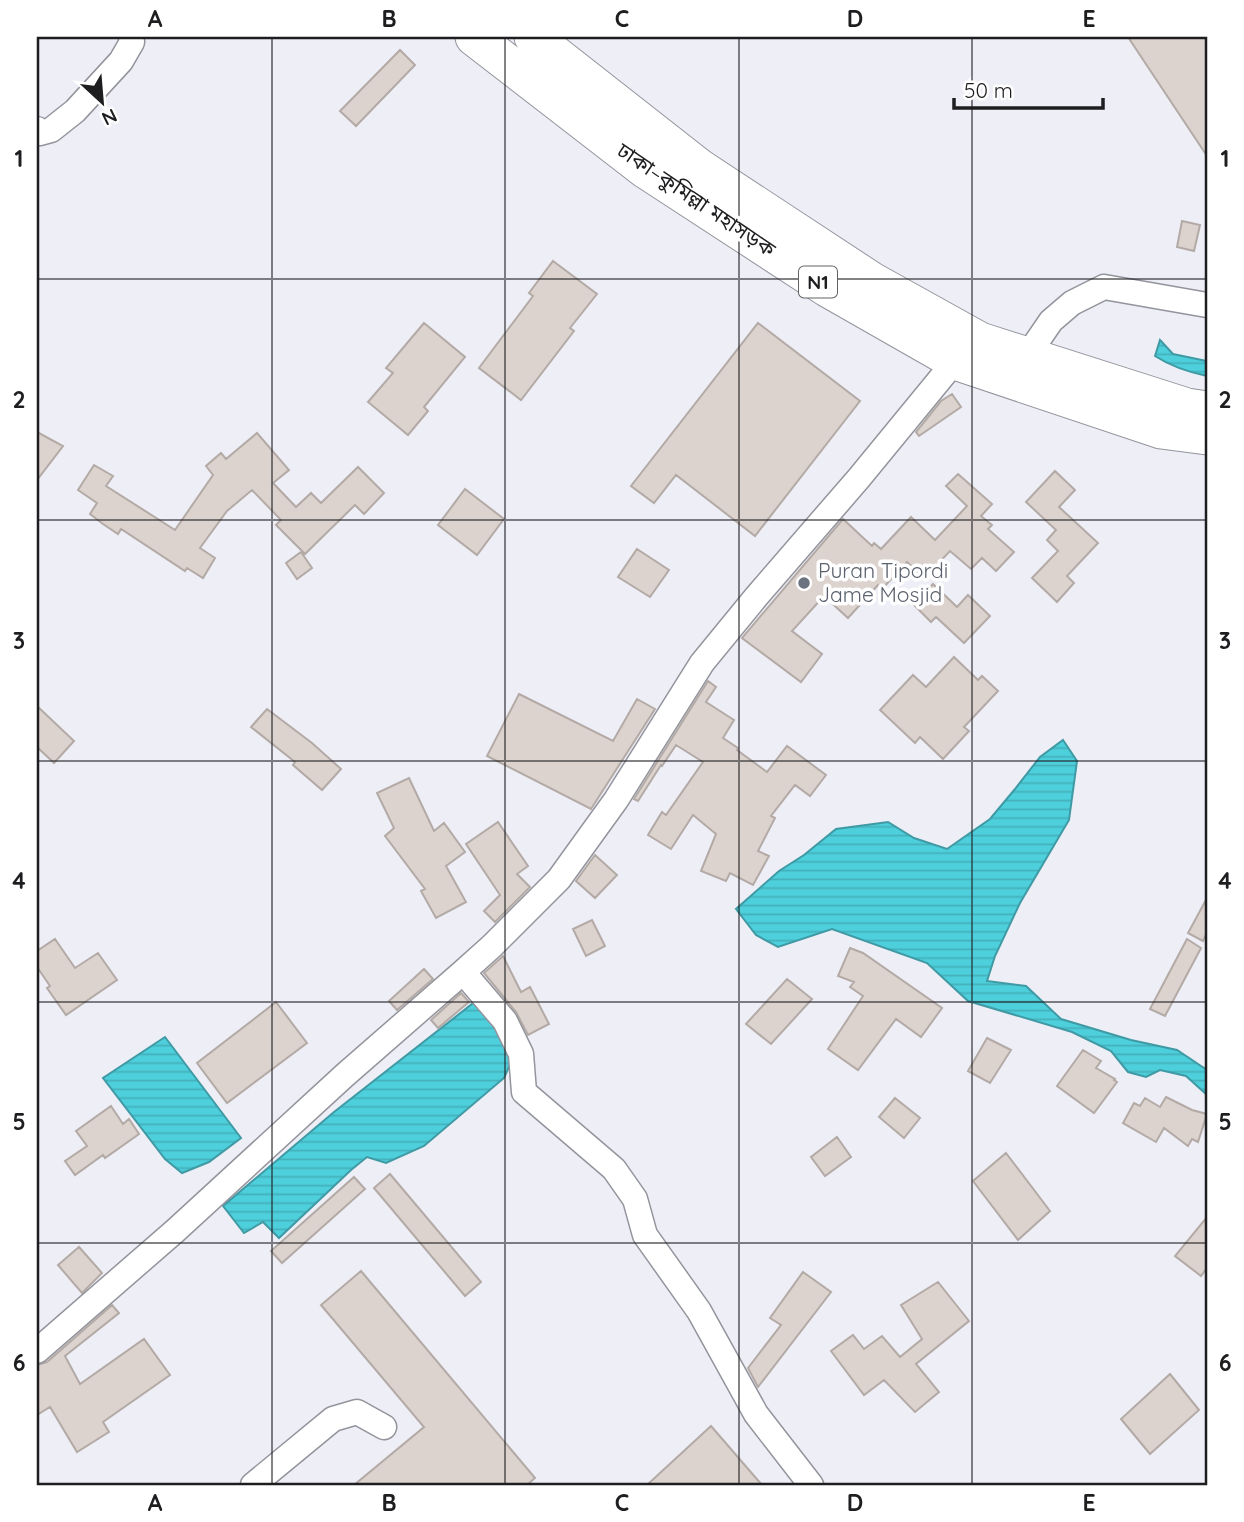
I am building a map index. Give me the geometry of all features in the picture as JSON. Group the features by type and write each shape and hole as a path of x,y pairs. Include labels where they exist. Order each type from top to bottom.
{"highway":[{"name":"ঢাকা–কুমিল্লা মহাসড়ক","path":"474,37 646,170 827,288 969,357 1161,430 1207,436"},
{"name":"ঢাকা–কুমিল্লা মহাসড়ক","path":"533,37 700,168 872,281 969,357 1027,356 1187,407 1207,410"}],"street":[{"path":"37,129 40,133 51,130 75,111 121,61 132,42 131,37"},
{"path":"1027,356 1051,321 1072,303 1104,287 1207,304"},
{"path":"37,1351 165,1240 345,1075 492,946 559,879 616,800 702,663 859,478 969,357"},
{"path":"463,972 505,1021 521,1054 524,1092 614,1169 635,1199 645,1235 699,1311 756,1414 811,1485"},
{"path":"253,1485 333,1419 357,1412 384,1427"}],"water":[{"path":"1160,340 1173,354 1207,361 1207,376 1180,369 1155,356"},
{"path":"1063,740 1077,761 1069,820 1020,903 995,956 987,981 1026,986 1061,1019 1131,1040 1177,1050 1207,1070 1207,1095 1186,1076 1160,1070 1146,1077 1128,1072 1111,1051 1072,1032 968,1001 927,963 832,929 778,947 756,935 736,909 779,871 836,829 888,822 914,838 947,849 990,819 1040,757"},
{"path":"477,1000 514,1056 504,1078 424,1146 386,1163 367,1157 279,1238 263,1222 244,1233 223,1206 334,1112"},
{"path":"165,1037 241,1138 209,1162 182,1173 165,1159 103,1078"}],"building":[{"path":"1128,37 1207,37 1207,156"},
{"path":"400,50 415,65 356,126 340,111"},
{"path":"1182,221 1200,225 1194,251 1177,247"},
{"path":"553,261 597,294 570,328 574,331 521,400 479,368 533,296 529,293"},
{"path":"424,323 465,357 424,407 428,411 408,435 368,402 393,373 386,368"},
{"path":"758,323 860,401 755,536 676,475 654,503 631,486"},
{"path":"952,394 961,407 919,436 916,432 941,401"},
{"path":"37,432 63,446 37,480"},
{"path":"257,433 289,470 273,483 296,507 311,493 321,503 358,467 384,493 364,514 355,505 305,554 276,525 281,520 252,490 227,511 200,548 215,558 203,578 187,568 185,571 121,529 118,534 103,524 90,514 97,503 78,490 94,465 113,476 106,486 175,530 213,475 206,466 221,453 226,459"},
{"path":"1055,471 1075,490 1059,507 1098,543 1067,576 1074,583 1057,602 1032,578 1058,551 1047,540 1056,530 1026,502"},
{"path":"958,474 992,504 981,516 992,525 988,529 1014,552 996,571 982,558 971,569 950,551 924,578 907,562 882,589 878,585 848,618 824,596 792,631 822,654 801,682 742,638 843,519 872,546 874,543 881,549 911,517 935,540 967,506 946,486"},
{"path":"465,489 504,519 477,555 438,525"},
{"path":"637,549 669,570 650,597 618,577"},
{"path":"301,552 312,568 297,579 286,563"},
{"path":"933,584 957,607 968,595 990,616 964,643 936,617 931,622 914,605"},
{"path":"954,657 978,680 982,676 998,691 964,727 969,731 943,759 920,737 915,743 880,710 913,675 926,687"},
{"path":"708,681 716,687 706,702 734,720 723,738 738,748 737,750 767,772 787,746 826,775 810,796 795,785 771,816 775,818 758,851 769,856 753,885 730,873 726,881 701,871 716,834 693,815 671,849 648,835 662,812 666,815 703,762 676,745 638,801 634,799"},
{"path":"519,694 613,741 637,699 655,709 591,809 487,756"},
{"path":"37,706 74,741 54,763 37,747"},
{"path":"267,709 341,769 322,790 293,765 295,762 251,727"},
{"path":"409,778 434,831 444,823 465,852 446,866 466,902 436,918 421,891 425,889 385,836 394,828 377,793"},
{"path":"498,822 528,866 517,874 530,887 495,922 484,911 500,895 466,844"},
{"path":"595,855 617,875 595,898 576,881"},
{"path":"1207,898 1207,932 1203,941 1188,933"},
{"path":"592,920 605,946 586,956 573,929"},
{"path":"55,939 75,968 98,953 117,980 66,1015 47,988 50,986 37,967 37,951"},
{"path":"1187,939 1201,948 1165,1016 1150,1009"},
{"path":"850,948 863,953 942,1008 921,1037 896,1019 858,1070 828,1049 863,996 850,987 854,982 838,976"},
{"path":"503,956 521,992 530,987 549,1024 528,1035 516,1012 484,973"},
{"path":"424,969 433,979 397,1010 389,1001"},
{"path":"787,979 812,999 771,1044 746,1024"},
{"path":"461,993 469,1002 438,1028 431,1020"},
{"path":"276,1002 307,1043 227,1103 197,1063"},
{"path":"987,1038 1011,1050 990,1083 968,1071"},
{"path":"1083,1050 1101,1061 1096,1068 1117,1082 1094,1113 1057,1086"},
{"path":"1166,1097 1207,1114 1198,1142 1192,1139 1188,1146 1164,1128 1156,1142 1123,1123 1134,1103 1140,1106 1145,1098 1160,1107"},
{"path":"895,1098 920,1118 904,1138 879,1117"},
{"path":"111,1106 123,1124 129,1119 139,1134 75,1175 65,1161 87,1146 76,1131"},
{"path":"837,1137 851,1157 825,1176 811,1157"},
{"path":"1006,1153 1050,1211 1018,1240 973,1181"},
{"path":"390,1174 481,1282 465,1296 374,1188"},
{"path":"354,1177 365,1189 282,1263 271,1251"},
{"path":"1207,1217 1207,1268 1201,1276 1175,1256"},
{"path":"79,1247 102,1273 82,1293 58,1265"},
{"path":"361,1271 535,1478 527,1485 354,1485 424,1427 321,1305"},
{"path":"803,1272 831,1292 758,1387 748,1368 781,1325 770,1318"},
{"path":"938,1282 969,1321 916,1364 939,1392 915,1412 884,1380 864,1395 831,1351 853,1335 864,1349 882,1336 900,1357 922,1339 901,1305"},
{"path":"112,1305 119,1313 65,1356 80,1384 144,1339 170,1375 103,1422 109,1432 77,1452 50,1407 37,1415 37,1365 47,1362"},
{"path":"1170,1374 1199,1410 1150,1454 1121,1419"},
{"path":"711,1426 762,1485 647,1485"}],"place":[{"name":"Puran Tipordi Jame Mosjid","path":"804,583"}]}
